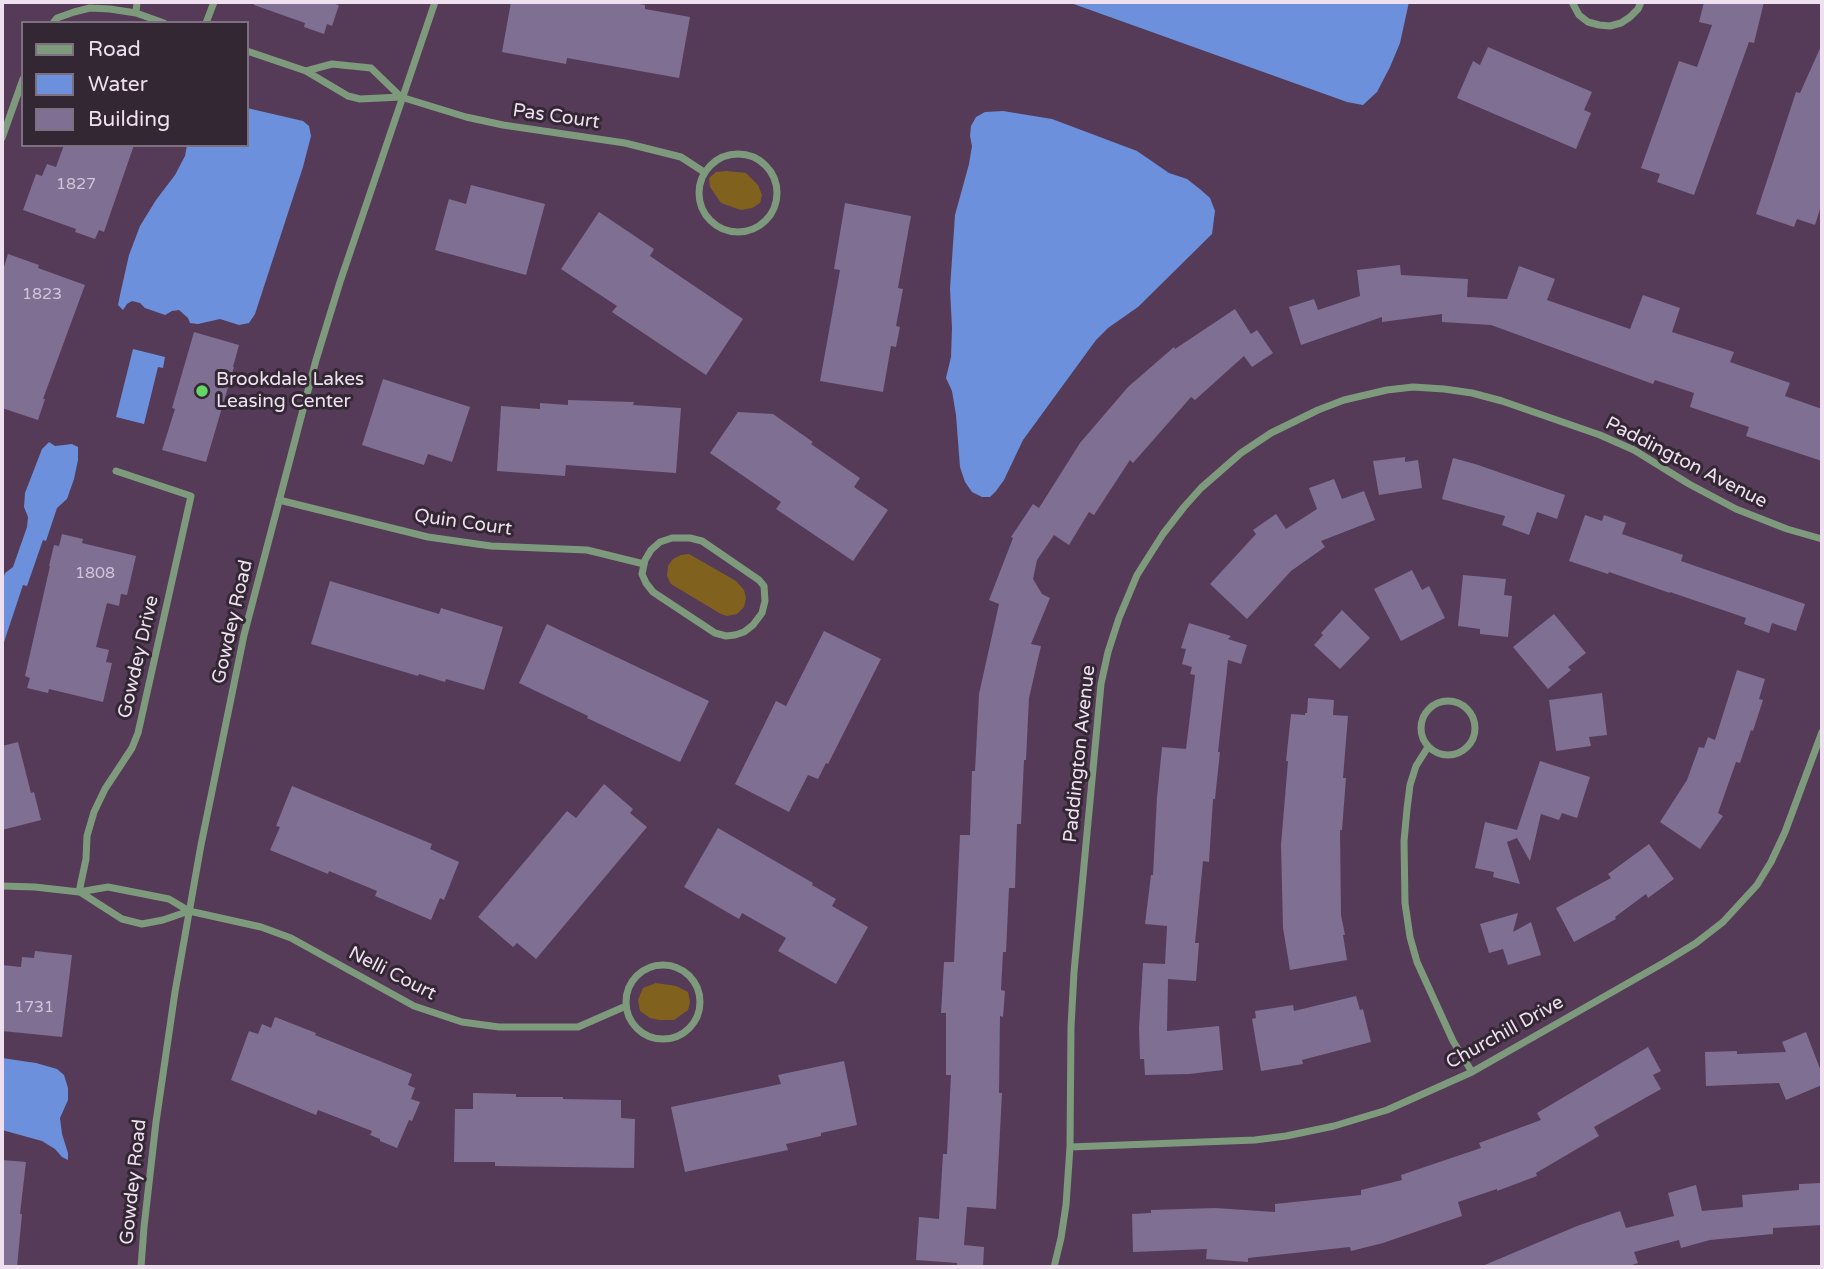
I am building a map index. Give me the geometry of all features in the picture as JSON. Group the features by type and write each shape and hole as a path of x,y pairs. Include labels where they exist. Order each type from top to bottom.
{"street":[{"path":"72,2 74,12"},
{"path":"136,13 137,2"},
{"path":"207,21 214,2"},
{"name":"Gowdey Road","path":"141,1267 156,1122 189,911 244,635 316,360 401,97 435,2"},
{"path":"1572,2 1579,15 1588,22 1610,26 1630,17 1641,2"},
{"path":"55,21 90,8 136,13 158,21"},
{"path":"248,51 306,71 348,96 360,99 401,97"},
{"path":"306,71 332,64 371,68 401,97"},
{"path":"2,138 21,85"},
{"name":"Pas Court","path":"401,97 503,125 625,143 681,157 704,172"},
{"path":"750,154 762,160 777,181 775,207 758,227 746,232 720,228 702,210 699,197 704,172 724,155 750,154"},
{"name":"Paddington Avenue","path":"1054,1267 1066,1205 1074,972 1101,684 1119,618 1137,575 1163,534 1201,488 1241,453 1271,433 1344,400 1413,387 1463,391 1502,401 1600,435 1634,450 1736,509 1822,540"},
{"name":"Gowdey Drive","path":"79,892 86,859 87,836 94,812 138,733 191,496 116,471"},
{"name":"Quin Court","path":"279,500 428,537 491,546 578,549 644,564"},
{"path":"672,538 702,541 764,586 765,601 762,613 744,632 726,636 715,633 653,592 642,574 644,564 660,542 672,538"},
{"path":"1450,700 1467,708 1475,723 1472,740 1467,747 1444,755 1428,747 1423,739 1421,721 1432,705 1450,700"},
{"name":"Churchill Drive","path":"1070,1147 1255,1140 1286,1136 1334,1126 1387,1110 1472,1072 1665,962 1723,922 1757,885 1771,862 1822,732"},
{"path":"1428,747 1416,766 1410,785 1404,841 1405,903 1417,962 1453,1041 1472,1072"},
{"path":"2,886 79,892 122,919 142,924 189,911"},
{"name":"Nelli Court","path":"79,892 108,887 137,892 169,900 189,911 261,927 291,939 414,1006 462,1022 499,1027 578,1027 626,1006"},
{"path":"653,966 678,968 697,986 700,999 699,1012 685,1033 661,1040 648,1037 637,1029 626,1006 627,993 632,982 653,966"}],"shaded area":[{"path":"716,172 746,173 758,185 762,195 760,203 741,210 721,203 710,187 709,178"},
{"path":"689,554 736,581 744,590 744,607 737,614 721,614 671,584 667,576 668,566 673,559"},
{"path":"656,983 676,986 688,992 688,1010 674,1020 650,1018 640,1011 638,1000 643,988"}],"water":[{"path":"1068,2 1409,2 1400,43 1390,67 1377,92 1363,105 1347,102"},
{"path":"248,108 303,121 309,126 311,136 303,167 255,314 249,323 239,325 220,319 190,323 179,310 165,315 132,301 123,310 118,305 129,255 140,226 185,156 187,147 248,147"},
{"path":"1003,111 1052,119 1137,151 1169,173 1187,179 1210,198 1215,211 1212,234 1138,307 1096,340 1023,440 1004,480 990,497 982,497 972,492 960,467 956,415 952,391 946,378 951,357 950,289 955,215 969,164 971,126 976,117 985,112"},
{"path":"133,349 165,357 163,368 158,367 144,424 116,417"},
{"path":"49,442 55,446 72,444 78,447 74,479 67,499 57,508 27,586 23,585 2,648 2,582 5,573 13,567 27,527 25,493 42,449"},
{"path":"2,1058 36,1063 57,1069 64,1075 68,1100 60,1118 68,1160 42,1141 2,1130"}],"building":[{"path":"254,2 328,2 339,5 332,26 327,24 324,34 304,27 305,23 254,5"},
{"path":"511,2 629,2 645,5 645,9 690,17 679,78 567,58 566,64 502,52"},
{"path":"1704,2 1764,2 1754,43 1749,42 1694,195 1657,182 1660,174 1641,168 1679,61 1697,67 1712,25 1699,22"},
{"path":"1822,44 1822,203 1815,225 1797,219 1794,227 1756,214 1796,92 1800,93"},
{"path":"1488,47 1592,92 1584,110 1591,113 1576,149 1457,98 1473,61 1480,65"},
{"path":"63,147 133,147 104,232 99,230 95,239 75,232 76,229 23,210 36,174 42,176 47,164 56,167"},
{"path":"471,185 545,204 526,275 435,250 449,199 466,204"},
{"path":"845,203 911,216 898,288 903,289 896,326 900,327 896,347 891,346 883,392 820,381 840,270 834,269"},
{"path":"599,212 654,249 650,256 743,319 706,375 612,312 617,306 561,269"},
{"path":"8,254 85,285 43,399 38,420 2,408 2,273"},
{"path":"1400,265 1401,275 1468,279 1467,297 1507,299 1519,266 1555,279 1547,300 1630,329 1643,295 1680,308 1672,332 1734,352 1730,362 1790,383 1785,396 1822,409 1822,461 1746,436 1749,427 1690,407 1694,393 1655,380 1653,384 1491,325 1442,322 1442,314 1382,322 1382,317 1301,345 1289,307 1314,299 1318,310 1360,296 1357,270"},
{"path":"1235,309 1251,334 1257,330 1273,353 1252,367 1244,356 1195,400 1191,397 1133,463 1130,460 1094,515 1089,512 1069,545 1054,535 1037,560 1033,579 1042,594 1050,598 1031,644 1041,646 1029,698 1021,824 1017,824 1015,888 1009,888 1006,952 1003,952 1001,990 1005,991 1003,1017 1000,1016 999,1093 1002,1093 996,1209 967,1207 964,1245 984,1247 983,1267 957,1267 957,1263 916,1260 919,1217 939,1219 943,1154 947,1154 951,1075 946,1075 946,1013 941,1013 944,962 954,962 960,835 970,835 979,694 999,604 989,600 1013,538 1011,537 1033,504 1039,508 1080,443 1128,387 1174,347 1175,349"},
{"name":"Brookdale Lakes Leasing Center","path":"194,332 239,345 206,462 162,450"},
{"path":"383,379 470,407 452,462 428,454 424,465 362,445"},
{"path":"568,400 634,402 633,405 681,408 676,473 566,465 565,476 497,471 501,406 540,409 540,403 568,405"},
{"path":"738,412 773,414 860,478 854,487 888,510 853,561 776,509 781,502 710,453"},
{"path":"1405,457 1405,462 1418,460 1422,488 1379,495 1373,461"},
{"path":"1453,458 1565,495 1557,519 1537,512 1529,535 1502,525 1505,516 1442,499"},
{"path":"1334,479 1342,499 1364,491 1375,520 1321,541 1325,547 1291,571 1247,619 1210,584 1256,534 1253,530 1276,514 1286,529 1317,509 1309,488"},
{"path":"1585,515 1602,521 1604,515 1626,523 1622,534 1683,555 1681,561 1805,604 1796,631 1772,623 1769,633 1744,624 1746,618 1569,561"},
{"path":"62,534 83,539 82,543 136,556 127,595 121,594 119,606 107,603 96,647 109,650 106,662 112,663 103,702 49,689 48,693 27,688 30,678 25,676 49,566 54,545 59,546"},
{"path":"1412,570 1422,590 1429,586 1445,618 1401,641 1374,589"},
{"path":"1463,575 1506,579 1504,595 1512,596 1508,637 1480,634 1480,629 1458,626"},
{"path":"330,581 439,614 441,608 503,627 484,690 446,679 445,682 419,674 418,676 311,644"},
{"path":"1342,610 1370,638 1340,669 1314,645"},
{"path":"1554,614 1586,653 1568,667 1571,670 1548,689 1513,647"},
{"path":"1189,623 1231,636 1228,639 1247,645 1241,664 1228,660 1209,862 1203,861 1195,943 1199,943 1196,981 1168,979 1167,1031 1219,1026 1223,1070 1145,1075 1144,1059 1140,1059 1139,1028 1143,963 1165,964 1167,926 1145,924 1153,875 1157,797 1162,747 1186,749 1195,675 1190,674 1192,667 1182,664 1186,649 1181,648"},
{"path":"547,624 709,701 680,762 519,683"},
{"path":"824,631 881,659 828,764 826,763 818,779 808,775 789,812 735,784 776,701 786,706"},
{"path":"1737,670 1765,679 1759,699 1763,700 1753,731 1751,730 1740,763 1736,762 1718,813 1723,816 1700,849 1660,822 1687,780 1699,747 1704,748 1708,737 1715,740"},
{"path":"1602,693 1607,735 1589,737 1591,746 1556,751 1549,700"},
{"path":"1308,698 1334,700 1333,715 1348,716 1343,778 1346,778 1340,830 1341,915 1347,960 1290,970 1283,928 1281,845 1286,761 1291,714 1305,715"},
{"path":"18,742 41,820 2,830 2,746"},
{"path":"1540,761 1590,777 1577,818 1562,813 1559,820 1541,814 1530,861 1517,838 1507,842 1520,884 1493,877 1494,872 1475,868 1485,822 1517,830"},
{"path":"604,784 633,809 630,813 647,827 536,959 517,943 513,947 478,917 567,811 576,818"},
{"path":"292,786 432,844 430,849 459,862 444,900 440,898 431,920 375,896 377,891 270,850 280,827 276,826"},
{"path":"718,828 813,883 812,885 836,899 832,906 868,927 836,984 778,951 786,938 742,913 739,919 684,887"},
{"path":"1649,844 1674,879 1648,898 1646,894 1615,917 1616,919 1574,942 1556,908 1611,878 1608,874"},
{"path":"1518,913 1513,932 1531,922 1541,955 1508,965 1503,949 1489,953 1480,924"},
{"path":"35,951 72,955 62,1037 2,1031 2,965 21,967 22,957 34,958"},
{"path":"1356,996 1360,1010 1363,1009 1371,1042 1302,1060 1303,1064 1261,1071 1252,1019 1256,1018 1255,1011 1293,1005 1294,1011"},
{"path":"275,1017 412,1074 408,1085 415,1088 411,1099 420,1102 397,1148 370,1135 372,1131 318,1110 316,1115 231,1080 249,1031 258,1034 262,1024 271,1028"},
{"path":"1806,1032 1822,1074 1822,1085 1786,1100 1779,1083 1706,1086 1705,1052 1786,1052 1782,1042"},
{"path":"1648,1047 1661,1071 1653,1075 1661,1089 1594,1127 1599,1136 1536,1173 1537,1176 1458,1202 1462,1216 1351,1251 1350,1247 1248,1258 1248,1262 1206,1259 1207,1249 1133,1252 1132,1214 1151,1213 1151,1210 1215,1208 1275,1212 1275,1204 1361,1195 1361,1190 1402,1180 1401,1175 1481,1148 1479,1143 1541,1120 1537,1113"},
{"path":"844,1061 857,1125 786,1144 788,1150 685,1172 671,1107 781,1084 778,1075"},
{"path":"473,1093 621,1100 621,1118 635,1119 634,1168 495,1166 495,1162 454,1162 455,1109 473,1109"},
{"path":"2,1160 26,1162 17,1267 2,1267"},
{"path":"1822,1183 1822,1225 1773,1228 1773,1234 1710,1240 1681,1248 1679,1240 1634,1252 1638,1263 1626,1267 1480,1267 1620,1211 1626,1228 1674,1216 1668,1193 1696,1185 1702,1211 1743,1207 1742,1195 1799,1190 1799,1184"}],"place":[{"name":"Brookdale Lakes Leasing Center","path":"202,391"}]}
